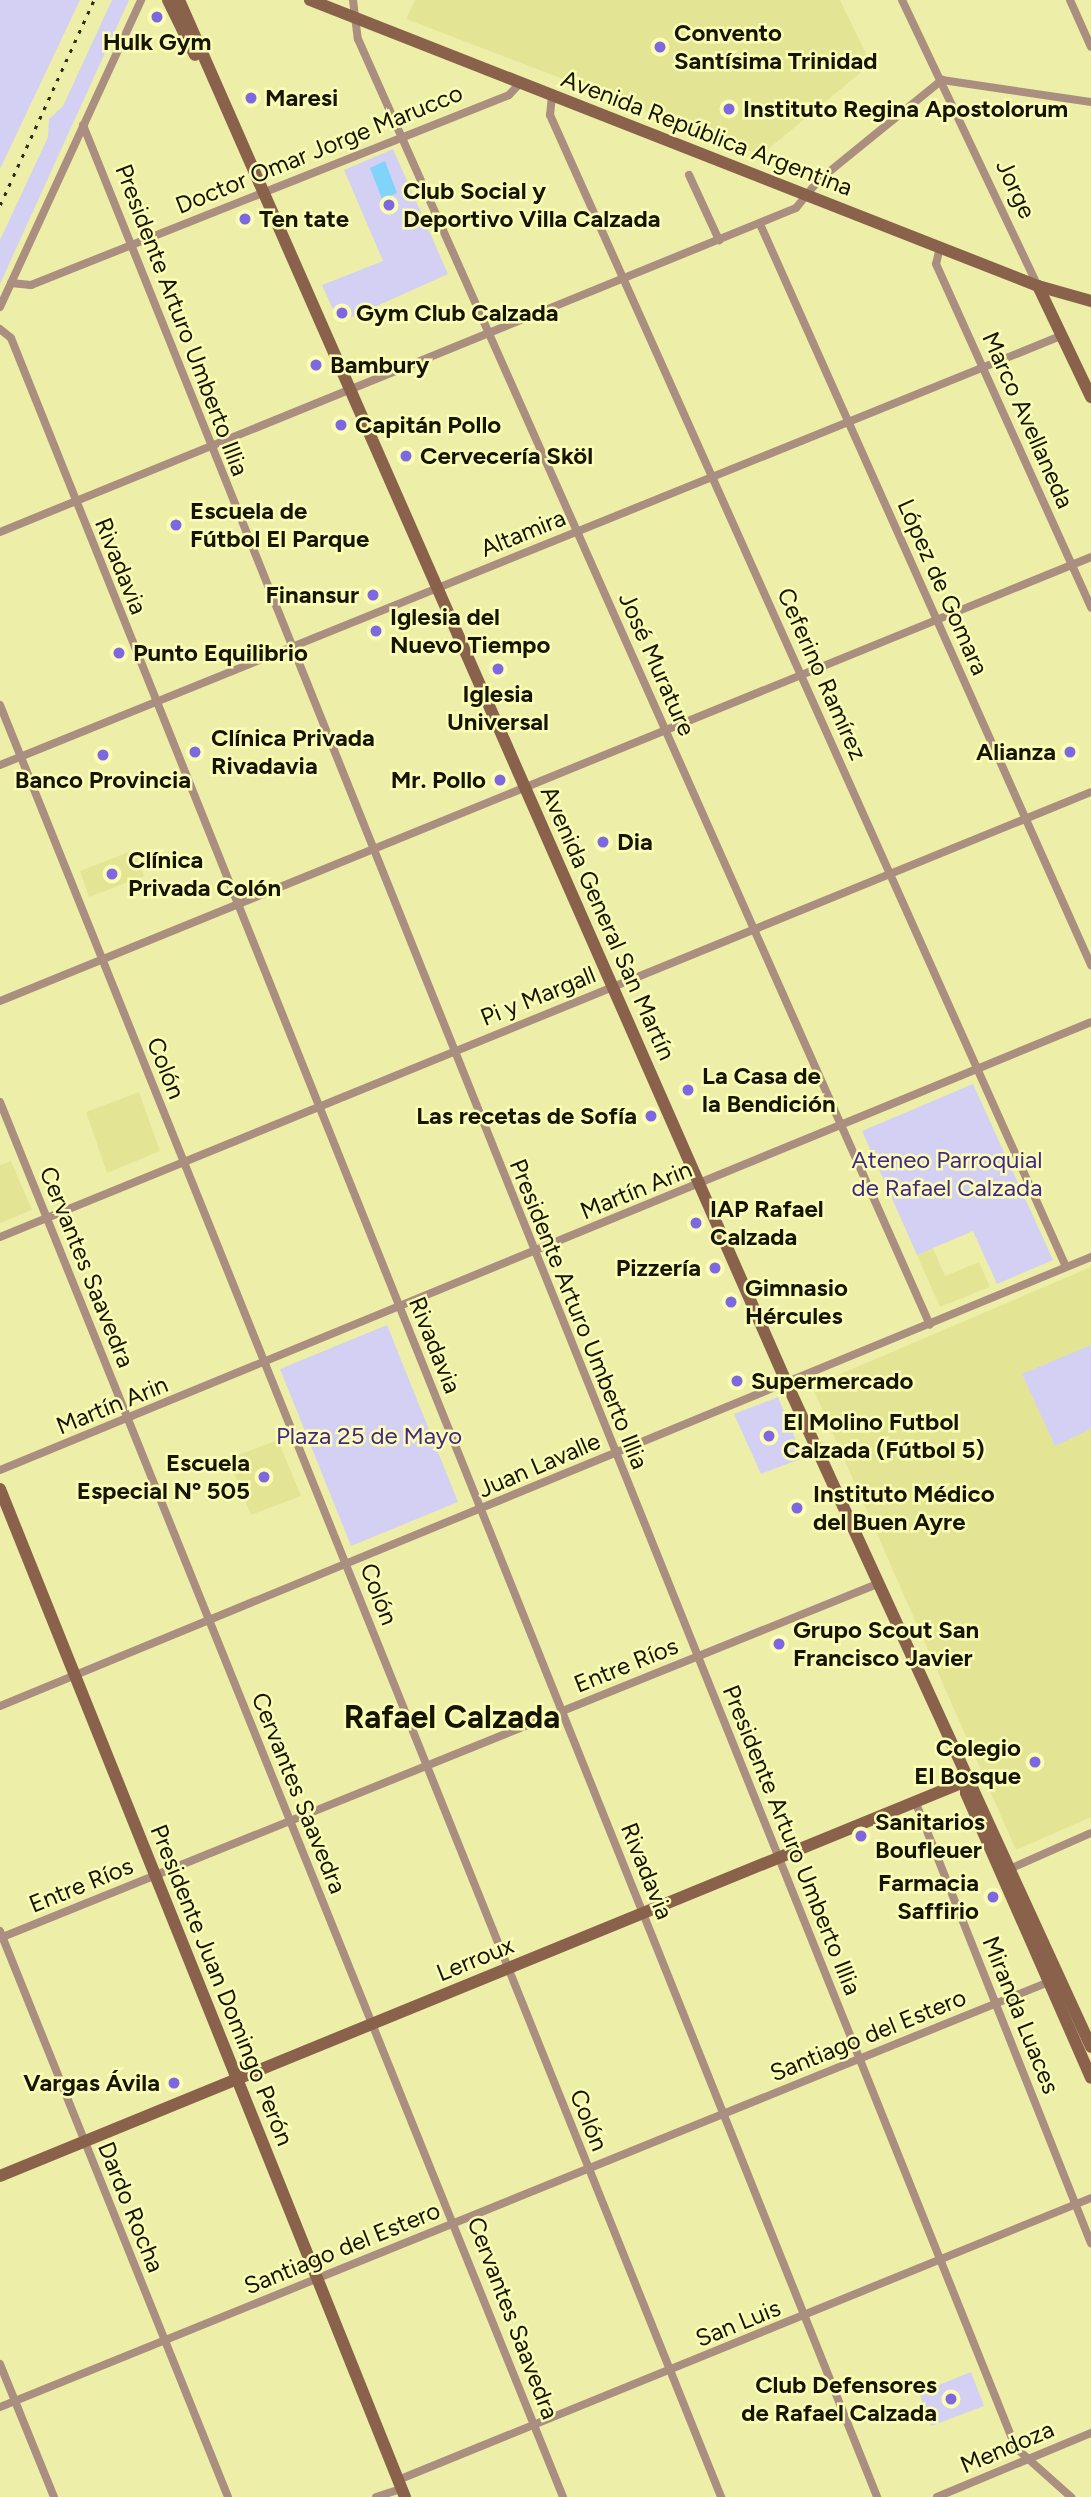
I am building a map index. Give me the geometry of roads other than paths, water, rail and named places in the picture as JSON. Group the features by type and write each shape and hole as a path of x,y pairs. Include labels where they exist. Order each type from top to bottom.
{"main road":[{"name":"Avenida General San Martín","path":"168,0 211,82"},
{"name":"Avenida General San Martín","path":"179,0 260,194 701,1184 788,1386 966,1781 1012,1868 1091,2048"},
{"name":"Avenida República Argentina","path":"310,0 808,193 1038,286 1091,301"},
{"name":"Jorge","path":"1038,286 1091,397"},
{"name":"Presidente Juan Domingo Perón","path":"0,1489 401,2489"},
{"name":"Avenida General San Martín","path":"966,1781 966,1793 1091,2078"},
{"name":"Lerroux","path":"0,2176 966,1781"}],"street":[{"path":"0,307 141,0"},
{"path":"352,16 353,0"},
{"name":"Jorge","path":"902,0 1038,286"},
{"path":"1070,0 1091,46"},
{"name":"José Murature","path":"352,16 402,137 930,1325"},
{"path":"0,532 796,208 808,193 942,80 1091,102"},
{"name":"Doctor Omar Jorge Marucco","path":"10,284 31,285 509,95 520,83"},
{"name":"Ceferino Ramírez","path":"552,96 550,115 1066,1268"},
{"name":"Presidente Arturo Umberto Illia","path":"83,125 371,850 942,2263 1026,2461 1068,2496"},
{"path":"689,175 719,240"},
{"name":"López de Gomara","path":"760,224 1091,965"},
{"name":"Marco Avellaneda","path":"940,247 936,264 1091,608"},
{"name":"Rivadavia","path":"0,329 11,338 237,907 807,2316 877,2497"},
{"name":"Altamira","path":"0,765 1061,336"},
{"path":"0,1001 526,790 1091,557"},
{"name":"Colón","path":"0,705 264,1365 348,1565 506,1969 721,2497"},
{"name":"Pi y Margall","path":"0,1237 1091,792"},
{"name":"Martín Arin","path":"0,1470 264,1365 1091,1022"},
{"name":"Cervantes Saavedra","path":"0,1102 371,2023 455,2223 563,2497"},
{"name":"Juan Lavalle","path":"0,1706 788,1386 1091,1257"},
{"name":"Entre Ríos","path":"1,1936 877,1584"},
{"name":"Miranda Luaces","path":"915,1801 1091,2243"},
{"path":"1012,1868 1091,1833"},
{"name":"Dardo Rocha","path":"1,1936 228,2497"},
{"name":"Santiago del Estero","path":"0,2407 1049,1982"},
{"name":"San Luis","path":"376,2497 401,2489 534,2426 942,2263 1091,2198"},
{"path":"0,2364 54,2497"},
{"name":"Mendoza","path":"940,2496 1091,2433"}],"railway":[{"path":"0,205 94,0"}],"place":[{"name":"Hulk Gym","path":"157,17"},
{"name":"Convento Santísima Trinidad","path":"660,47"},
{"name":"Maresi","path":"251,98"},
{"name":"Instituto Regina Apostolorum","path":"729,109"},
{"name":"Club Social y Deportivo Villa Calzada","path":"389,205"},
{"name":"Ten tate","path":"245,219"},
{"name":"Gym Club Calzada","path":"342,313"},
{"name":"Bambury","path":"316,365"},
{"name":"Capitán Pollo","path":"341,425"},
{"name":"Cervecería Sköl","path":"406,456"},
{"name":"Escuela de Fútbol El Parque","path":"176,525"},
{"name":"Finansur","path":"373,595"},
{"name":"Iglesia del Nuevo Tiempo","path":"376,631"},
{"name":"Punto Equilibrio","path":"119,653"},
{"name":"Iglesia Universal","path":"498,669"},
{"name":"Clínica Privada Rivadavia","path":"195,752"},
{"name":"Alianza","path":"1070,752"},
{"name":"Banco Provincia","path":"103,755"},
{"name":"Mr. Pollo","path":"500,780"},
{"name":"Dia","path":"603,842"},
{"name":"Clínica Privada Colón","path":"112,874"},
{"name":"La Casa de la Bendición","path":"688,1090"},
{"name":"Las recetas de Sofía","path":"651,1116"},
{"name":"IAP Rafael Calzada","path":"696,1223"},
{"name":"Pizzería","path":"715,1268"},
{"name":"Gimnasio Hércules","path":"731,1302"},
{"name":"Supermercado","path":"737,1381"},
{"name":"El Molino Futbol Calzada (Fútbol 5)","path":"769,1436"},
{"name":"Escuela Especial Nº 505","path":"264,1477"},
{"name":"Instituto Médico del Buen Ayre","path":"797,1508"},
{"name":"Grupo Scout San Francisco Javier","path":"779,1644"},
{"name":"Colegio El Bosque","path":"1035,1762"},
{"name":"Sanitarios Boufleuer","path":"861,1836"},
{"name":"Farmacia Saffirio","path":"993,1897"},
{"name":"Vargas Ávila","path":"174,2083"},
{"name":"Club Defensores de Rafael Calzada","path":"951,2399"}],"district":[{"name":"Rafael Calzada","path":"452,1717"}],"park label":[{"name":"Ateneo Parroquial de Rafael Calzada","path":"947,1174"},
{"name":"Plaza 25 de Mayo","path":"369,1436"}]}
